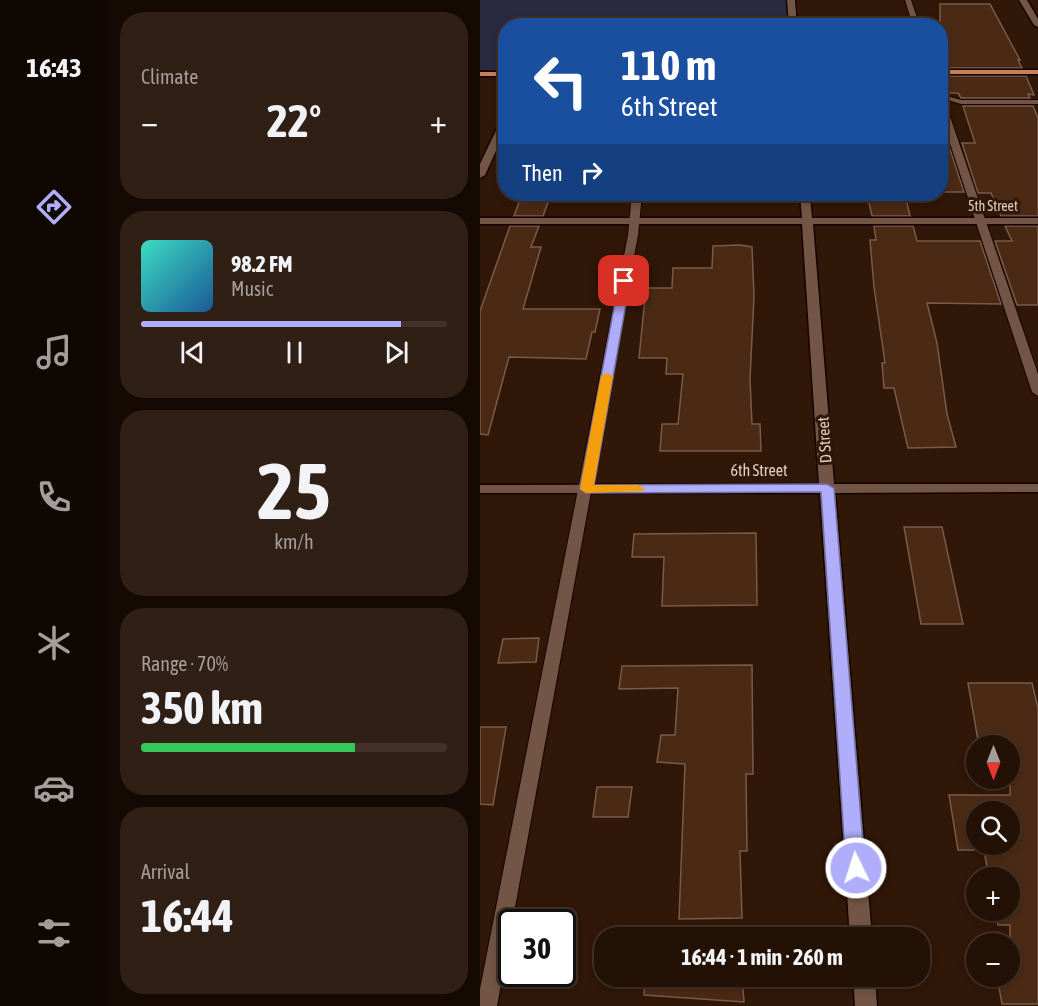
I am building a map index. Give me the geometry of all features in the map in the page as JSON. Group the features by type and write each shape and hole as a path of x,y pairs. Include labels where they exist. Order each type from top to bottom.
{"main road":[{"path":"948,72 1038,72"},
{"path":"480,74 498,74"}],"street":[{"path":"791,0 792,18"},
{"path":"1023,0 1038,25"},
{"path":"480,175 498,136"},
{"name":"D Street","path":"806,201 860,927"},
{"name":"5th Street","path":"480,221 1038,221"},
{"name":"6th Street","path":"480,489 1038,488"},
{"path":"865,987 866,1006"}],"lane":[{"path":"908,0 914,18"},
{"path":"948,100 961,102 1038,102"},
{"path":"948,121 1038,392"},
{"path":"487,1006 586,489 637,201"}],"shaded area":[{"path":"480,0 787,0 788,18 498,18 498,70 480,70"}],"building":[{"path":"940,4 990,4 1022,68 948,68 948,18 940,18"},
{"path":"948,76 1026,76 1034,95 1028,94 1030,98 961,98 958,93 950,93"},
{"path":"963,106 1033,106 1038,118 1038,216 1001,216 991,193 978,193 962,143 975,143"},
{"path":"948,143 964,192 948,192"},
{"path":"519,201 548,201 543,216 514,216"},
{"path":"869,201 907,201 910,216 872,216"},
{"path":"510,226 539,226 531,247 541,247 523,309 600,309 586,359 509,357 488,435 480,434 480,311"},
{"path":"874,226 913,226 917,241 980,241 1001,304 927,303 937,343 947,414 956,447 908,448 894,388 884,388 882,363 885,363 870,240 876,240"},
{"path":"1005,226 1038,226 1038,305 1017,305 995,241 1012,241"},
{"path":"713,246 752,247 754,296 750,379 752,424 760,424 761,451 660,451 662,424 678,424 683,374 666,374 667,358 639,358 646,288 672,288 673,268 712,268"},
{"path":"904,527 942,527 963,624 921,624"},
{"path":"756,533 757,605 662,606 664,557 632,557 634,534"},
{"path":"539,638 536,662 498,663 503,639"},
{"path":"752,665 753,774 746,774 747,851 740,851 742,918 679,919 685,764 657,762 661,735 675,735 678,688 619,689 622,666"},
{"path":"968,683 1032,683 1038,708 1038,1004 1002,1004 999,987 1020,987 1020,933 1010,933 1010,925 998,925 997,921 1020,921 1020,867 987,867 985,855 1020,855 1020,801 966,801 966,850 958,850 949,795 1010,795 1010,789 1020,789 1020,735 977,735"},
{"path":"480,727 506,727 493,805 480,804"},
{"path":"597,787 632,787 628,817 593,817"},
{"path":"644,987 743,987 744,1002 644,995"}],"slow traffic":[{"path":"607,376 586,489 638,489"}],"route":[{"path":"624,281 586,489 827,488 856,868"}]}
